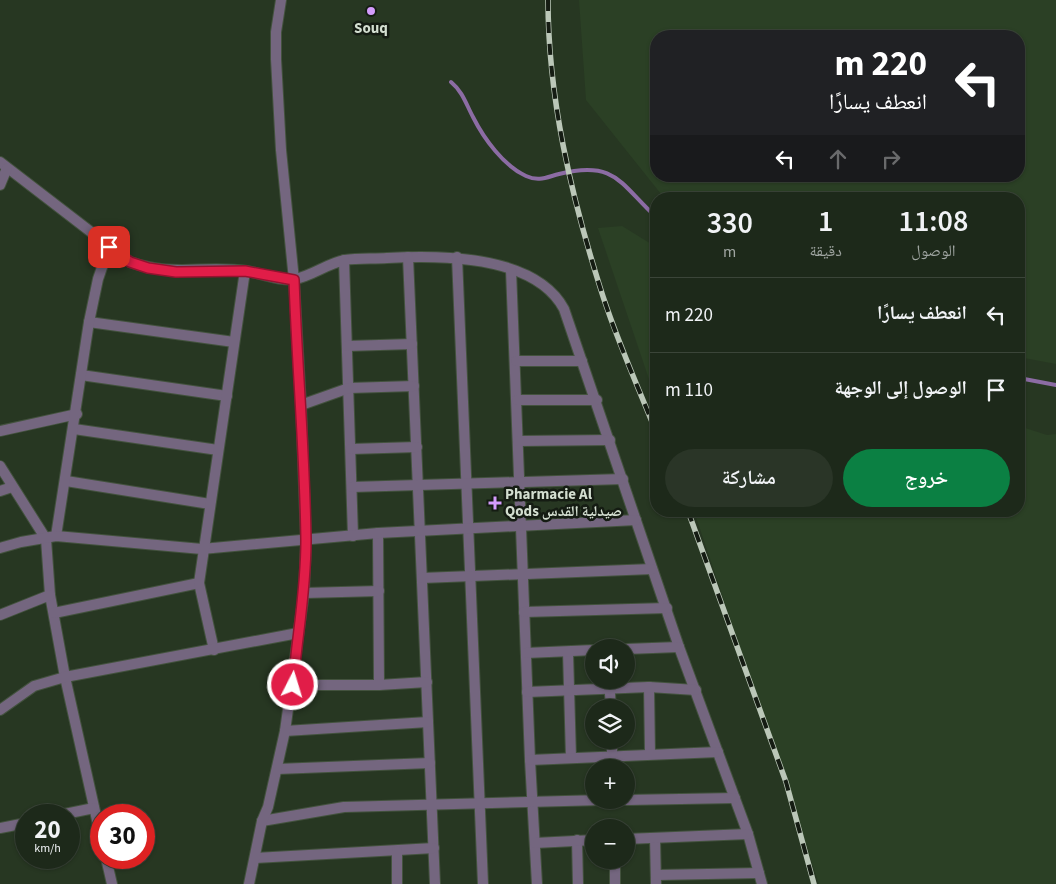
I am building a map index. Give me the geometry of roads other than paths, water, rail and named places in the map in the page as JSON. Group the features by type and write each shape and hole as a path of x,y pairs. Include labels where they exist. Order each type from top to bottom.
{"street":[{"path":"249,884 256,858 262,821 268,807 277,769 293,685 304,593 306,542 294,280 281,150 276,59 276,32 281,0"},
{"path":"0,185 4,165 109,247 130,262 148,268 176,272 245,271 294,280 344,260 458,257 486,262 511,270 543,285 557,295 564,309 597,400 679,647 748,834 762,884"},
{"path":"93,804 65,677 50,595 51,537 66,481 89,322 98,279 109,247"},
{"path":"408,257 435,884"},
{"path":"458,257 483,884"},
{"path":"344,260 353,536"},
{"path":"511,270 516,361 527,692 537,884"},
{"path":"214,650 199,583 202,549 245,271"},
{"path":"89,322 234,342"},
{"path":"347,346 412,344"},
{"path":"516,361 582,361"},
{"path":"81,375 227,396"},
{"path":"301,406 349,388 414,386"},
{"path":"517,400 597,400"},
{"path":"0,431 77,414"},
{"path":"74,429 218,450"},
{"path":"518,441 610,440"},
{"path":"351,450 417,447"},
{"path":"0,466 12,487 51,537"},
{"path":"352,487 623,480"},
{"path":"66,481 210,504"},
{"path":"0,491 12,487"},
{"path":"0,548 51,537 202,549 306,542 378,533 468,530 636,520"},
{"path":"378,533 379,685"},
{"path":"422,578 652,569"},
{"path":"54,613 199,583"},
{"path":"304,593 379,592"},
{"path":"0,615 50,595"},
{"path":"524,612 667,608"},
{"path":"0,710 34,686 65,677 298,633"},
{"path":"635,649 679,647"},
{"path":"526,653 585,651"},
{"path":"568,652 571,758"},
{"path":"293,685 379,685 427,682"},
{"path":"635,686 696,690"},
{"path":"649,687 650,754"},
{"path":"527,692 585,688"},
{"path":"285,732 428,722"},
{"path":"612,749 612,757"},
{"path":"530,760 718,752"},
{"path":"277,769 430,763"},
{"path":"635,800 735,798"},
{"path":"262,821 344,807 585,800"},
{"path":"0,828 15,825"},
{"path":"635,839 748,834"},
{"path":"655,838 656,880 759,873"},
{"path":"577,840 578,884"},
{"path":"535,843 585,840"},
{"path":"256,858 434,848"},
{"path":"397,851 397,884"},
{"path":"109,869 112,884"},
{"path":"615,869 615,884"}],"waterway":[{"path":"451,82 461,94 489,143 510,166 526,176 539,179 578,170 593,170 605,173 625,185 650,211"},
{"path":"1025,379 1056,385"}],"railway":[{"path":"548,0 552,73 563,145 571,181 589,252 612,324 650,418"},
{"path":"690,517 786,782 814,884"}],"place":[{"name":"Souq","path":"371,11"},
{"name":"Pharmacie Al Qods صيدلية القدس","path":"495,503"}]}
